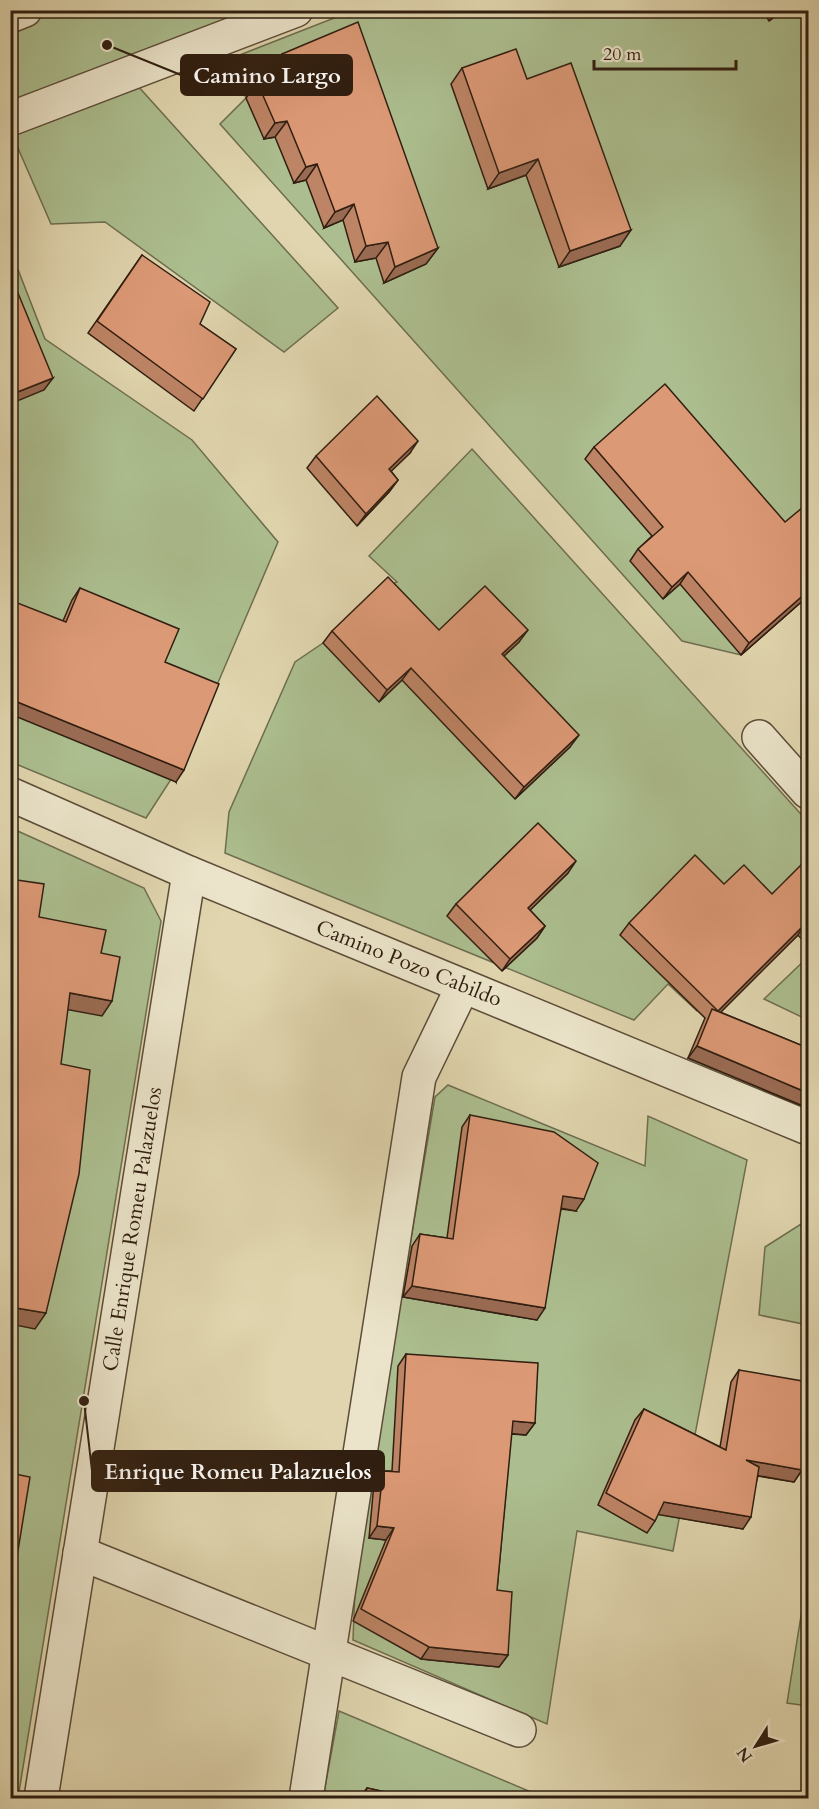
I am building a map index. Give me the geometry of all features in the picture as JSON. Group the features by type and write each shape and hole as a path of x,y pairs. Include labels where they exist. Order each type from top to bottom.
{"street":[{"path":"10,16 25,10"},
{"path":"10,119 296,10"},
{"path":"759,737 808,792"},
{"name":"Camino Pozo Cabildo","path":"10,795 189,873 808,1128"},
{"name":"Calle Enrique Romeu Palazuelos","path":"40,1798 189,873"},
{"path":"306,1798 419,1077 463,986"},
{"path":"80,1553 519,1730"}],"green space":[{"path":"25,10 296,11 128,75 338,308 284,352 105,222 51,224 11,132 10,16"},
{"path":"352,11 808,11 808,596 741,655 682,641 220,124 246,98 227,60"},
{"path":"10,249 45,339 192,440 278,542 188,753 146,818 11,762"},
{"path":"472,449 808,822 808,883 697,1011 668,984 634,1020 225,853 229,812 295,662 323,643 380,589 397,582 369,556"},
{"path":"11,828 144,888 161,921 18,1798 11,1798"},
{"path":"808,957 808,1020 764,999"},
{"path":"448,1085 645,1166 648,1116 747,1160 673,1551 577,1531 547,1724 353,1640 356,1563 435,1097"},
{"path":"801,1224 808,1237 808,1325 759,1315 765,1247"},
{"path":"808,1572 808,1706 787,1703"},
{"path":"339,1711 531,1792 530,1798 323,1798"}],"building":[{"path":"358,22 438,248 395,267 388,242 366,246 354,204 335,212 317,164 306,167 287,121 275,123 257,82 289,69 282,54"},
{"path":"516,49 527,79 571,63 631,230 570,251 538,159 499,173 462,68"},
{"path":"142,255 210,302 200,324 236,349 203,399 97,321"},
{"path":"13,281 53,378 10,395 10,282"},
{"path":"665,384 785,522 808,503 808,591 749,643 688,572 672,587 638,549 663,527 594,447"},
{"path":"377,396 418,441 389,469 398,480 366,514 316,456"},
{"path":"388,577 439,630 485,586 528,630 502,654 579,735 524,787 411,668 387,690 332,631"},
{"path":"80,588 179,629 165,662 219,684 184,770 10,699 10,600 66,622"},
{"path":"538,823 576,861 528,908 545,926 510,959 456,904"},
{"path":"695,855 724,884 744,865 772,894 806,860 808,862 808,925 806,923 718,1011 629,923"},
{"path":"10,879 44,884 39,917 106,930 101,953 120,957 112,1001 70,993 61,1064 90,1070 79,1174 46,1313 10,1307"},
{"path":"712,1009 808,1048 808,1093 697,1046"},
{"path":"470,1115 554,1132 598,1163 584,1199 563,1196 545,1308 412,1286 420,1234 453,1239"},
{"path":"406,1354 538,1363 535,1423 513,1421 497,1590 512,1592 508,1655 429,1647 361,1609 394,1528 377,1526 383,1471 399,1472"},
{"path":"739,1370 808,1382 808,1433 802,1470 746,1460 759,1467 751,1517 664,1502 655,1521 606,1493 644,1409 726,1450"},
{"path":"10,1473 30,1477 14,1575 10,1574"},
{"path":"367,1788 413,1798 365,1798"}],"place":[{"name":"Camino Largo","path":"107,45"},
{"name":"Enrique Romeu Palazuelos","path":"84,1401"}]}
